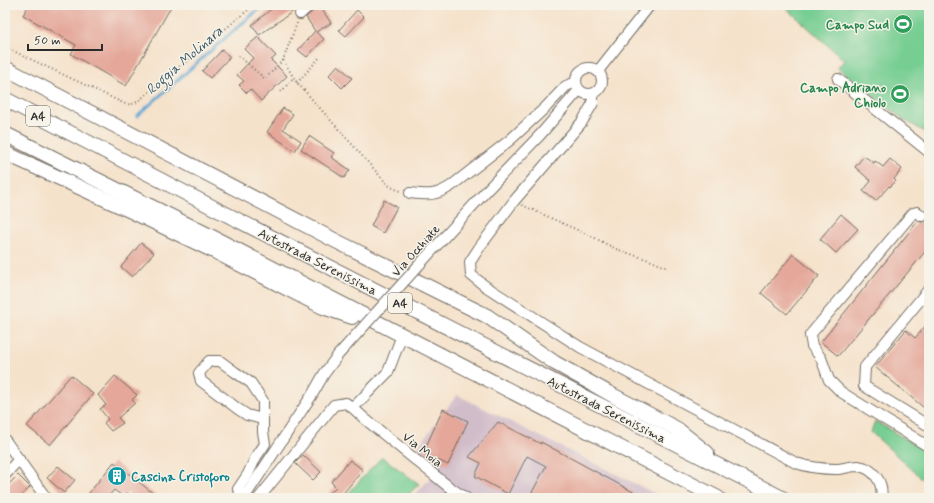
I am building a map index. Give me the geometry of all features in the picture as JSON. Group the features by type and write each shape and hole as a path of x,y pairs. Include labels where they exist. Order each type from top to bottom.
{"highway":[{"path":"5,68 336,242 486,316 555,363 677,429 729,471"},
{"name":"Autostrada Serenissima","path":"5,98 211,206 782,498"},
{"name":"Autostrada Serenissima","path":"5,134 208,235 718,498"},
{"path":"5,153 132,211 216,252 322,307 402,335"}],"street":[{"path":"300,14 310,5"},
{"path":"598,70 650,5"},
{"path":"410,193 431,195 442,192 452,186 510,140 546,107 566,86 571,84 577,86 585,94 592,94 599,90 602,82 598,70 594,68 584,68 580,70 576,78 577,86"},
{"path":"838,79 929,152"},
{"name":"Via Occhiate","path":"244,498 312,395 324,374 338,356 489,188 540,136 577,86"},
{"path":"592,94 593,103 582,122 514,202 479,248 470,262 471,275 491,290 580,347 796,463 810,467 841,469 856,466 871,471 878,480 881,489 881,498"},
{"path":"922,216 917,212 913,213 810,335 812,346 821,358 829,380 837,388 929,447"},
{"path":"929,289 865,367 864,386 929,426"},
{"path":"259,498 334,406 346,403 353,408 388,372 402,335"},
{"path":"244,498 238,489 265,444 262,419 263,401 251,383 220,361 209,362 198,373 201,381 238,409 247,415 262,419"},
{"name":"Via Moia","path":"353,408 449,487 466,498"},
{"path":"5,440 46,498"},
{"path":"5,475 19,459"}],"path":[{"path":"5,47 121,102 130,104 137,102 254,5"},
{"path":"239,56 265,79 283,60 300,14"},
{"path":"297,83 320,57"},
{"path":"283,60 297,83 388,185 395,189 410,193"},
{"path":"281,92 294,77"},
{"path":"514,202 593,237 616,249 666,267"}],"shaded area":[{"path":"457,395 664,498 412,498 437,471 415,451"}],"green space":[{"name":"Campo Adriano Chiolo","path":"783,5 929,5 929,134 904,120 838,68 844,60"},
{"path":"875,421 929,453 929,485 871,432"},
{"path":"382,457 419,484 405,498 344,498"}],"building":[{"path":"29,5 172,5 126,86 71,54 76,45 23,15"},
{"path":"277,5 300,5 259,35 252,25"},
{"path":"316,5 319,5 331,23 316,32 324,39 307,57 298,50 315,31 306,17 314,10"},
{"path":"357,10 364,17 346,36 339,30"},
{"path":"258,37 276,56 271,60 287,76 261,101 250,89 247,93 239,85 244,81 237,75 253,58 244,49"},
{"path":"222,50 230,57 210,78 202,71"},
{"path":"338,65 352,78 342,88 329,75"},
{"path":"283,108 293,114 283,129 301,141 295,151 267,132"},
{"path":"309,136 334,153 331,157 350,170 344,178 301,149"},
{"path":"864,156 883,167 890,159 902,169 894,179 896,181 890,187 889,186 876,201 863,191 871,181 855,167"},
{"path":"384,200 397,207 383,233 371,226"},
{"path":"929,207 929,247 838,356 821,342 918,221 924,222 927,220 928,214 926,211"},
{"path":"841,214 858,229 836,253 820,239"},
{"path":"141,243 154,253 132,277 121,267"},
{"path":"793,254 819,276 787,314 761,293"},
{"path":"929,322 929,412 875,367 906,330 915,338"},
{"path":"71,375 93,394 50,445 27,426"},
{"path":"115,376 137,395 132,400 135,403 118,418 123,423 111,431 104,423 108,419 100,409 106,405 98,395"},
{"path":"443,409 468,421 448,465 423,453"},
{"path":"498,422 541,444 541,442 635,493 632,498 529,498 546,466 527,456 508,494 475,476 481,463 469,457"},
{"path":"303,455 321,472 313,480 295,463"},
{"path":"350,460 363,470 339,498 324,498 336,487 331,482"},
{"name":"Cascina Cristoforo","path":"114,462 159,498 133,498 127,493 124,497 114,490 107,498 85,498"},
{"path":"58,466 75,480 64,493 47,478"},
{"path":"18,475 30,487 20,498 5,498 5,488"}],"waterway":[{"name":"Roggia Molinara","path":"137,116 264,5"},
{"path":"635,33 657,5"}],"tunnel":[{"path":"922,216 929,222"}],"place":[{"name":"Campo Sud","path":"903,24"},
{"name":"Campo Adriano Chiolo","path":"900,94"},
{"name":"Cascina Cristoforo","path":"117,476"}]}
